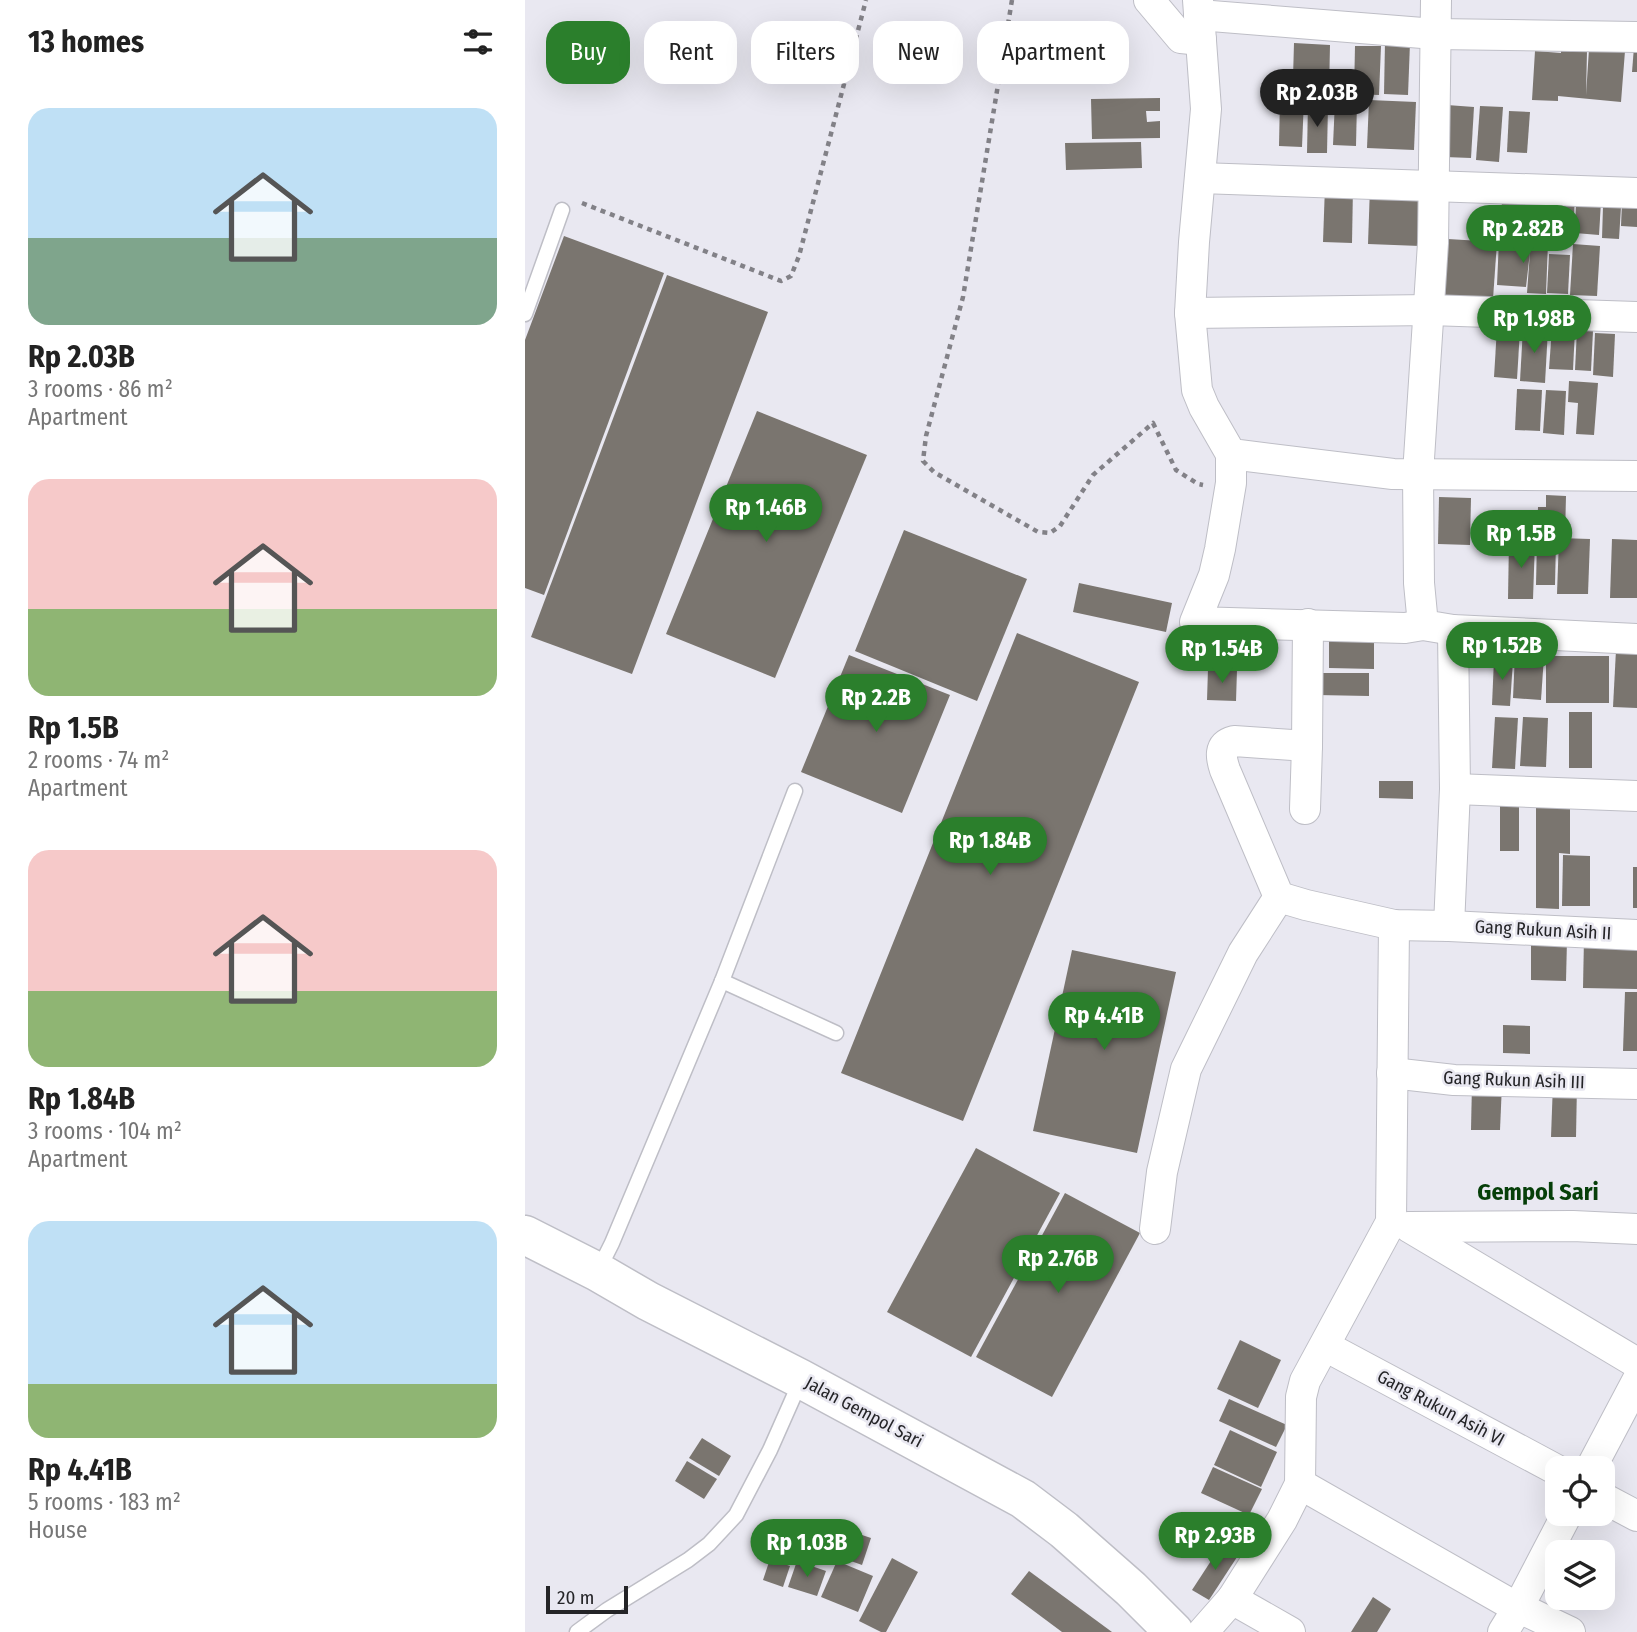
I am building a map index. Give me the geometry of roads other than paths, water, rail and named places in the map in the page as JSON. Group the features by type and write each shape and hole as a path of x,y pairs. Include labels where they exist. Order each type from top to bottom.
{"street":[{"path":"1149,0 1181,38 1199,19"},
{"path":"1423,625 1419,583 1418,474 1430,310 1435,186 1436,0"},
{"path":"1199,19 1435,34 1637,37"},
{"path":"1199,19 1206,109 1190,313 1197,390 1231,468 1214,575 1195,622 1405,628 1423,625 1453,630 1637,639"},
{"path":"1200,178 1637,193"},
{"path":"1190,313 1430,310 1637,317"},
{"path":"1231,468 1393,474 1637,476"},
{"path":"1305,809 1308,624"},
{"path":"1449,926 1455,789 1453,630"},
{"path":"1155,1229 1162,1172 1186,1069 1243,953 1279,897 1221,756 1224,747 1234,741 1307,746"},
{"path":"1455,789 1637,796"},
{"name":"Gang Rukun Asih II","path":"1279,897 1394,925 1637,935"},
{"path":"1178,1631 1232,1600 1282,1520 1300,1484 1301,1397 1305,1381 1400,1224 1392,1073 1394,925"},
{"name":"Gang Rukun Asih III","path":"1392,1073 1454,1080 1637,1084"},
{"path":"1400,1224 1637,1229"},
{"path":"1400,1224 1637,1363"},
{"name":"Jalan Gempol Sari","path":"525,1235 801,1378 1023,1499 1064,1530 1178,1631"},
{"name":"Gang Rukun Asih VI","path":"1325,1346 1545,1464"},
{"path":"1597,1456 1637,1381"},
{"path":"1300,1484 1507,1602 1570,1632"},
{"path":"1615,1504 1637,1516"},
{"path":"1503,1632 1561,1526"},
{"path":"1232,1600 1290,1632"}],"lane":[{"path":"525,314 562,210"},
{"path":"598,1272 722,981 795,791"},
{"path":"722,981 836,1033"},
{"path":"577,1632 607,1610 688,1560 709,1544 736,1516 770,1450 801,1378"}],"district":[{"name":"Gempol Sari","path":"1538,1192"}]}
